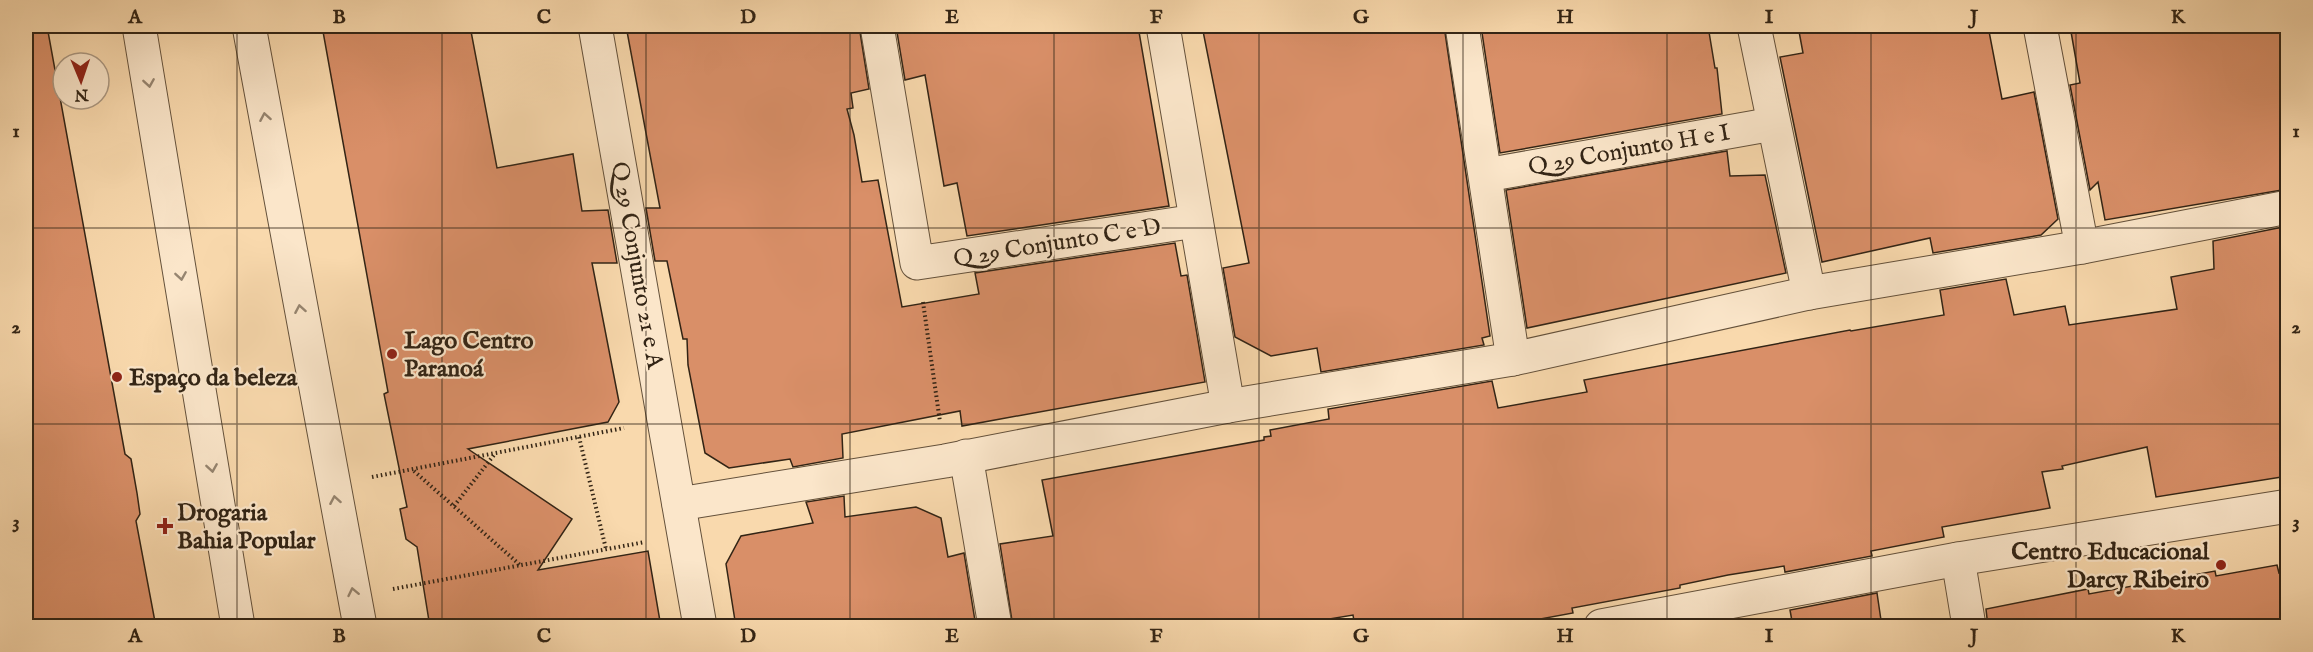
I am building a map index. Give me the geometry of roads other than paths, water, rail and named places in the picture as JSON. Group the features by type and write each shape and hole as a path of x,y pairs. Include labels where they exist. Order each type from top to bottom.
{"street":[{"path":"139,26 238,627"},
{"path":"249,26 357,611"},
{"name":"Q 29 Conjunto 21 e A","path":"596,26 700,627"},
{"name":"Q 29 Conjunto C e D","path":"877,26 917,262 1196,221"},
{"path":"1164,26 1228,406"},
{"path":"1462,26 1513,359"},
{"path":"1754,26 1809,293"},
{"path":"2040,26 2082,247"},
{"name":"Q 29 Conjunto H e I","path":"1485,175 1773,124"},
{"path":"682,519 956,458 1228,406 1513,359 1809,293 2082,247 2288,207"},
{"path":"956,458 995,627"},
{"path":"1619,625 1959,559 2288,506"},
{"path":"1959,559 1969,627"}],"place":[{"name":"Lago Centro Paranoá","path":"392,354"},
{"name":"Espaço da beleza","path":"117,377"},
{"name":"Drogaria Bahia Popular","path":"165,526"},
{"name":"Centro Educacional Darcy Ribeiro","path":"2221,565"}]}
